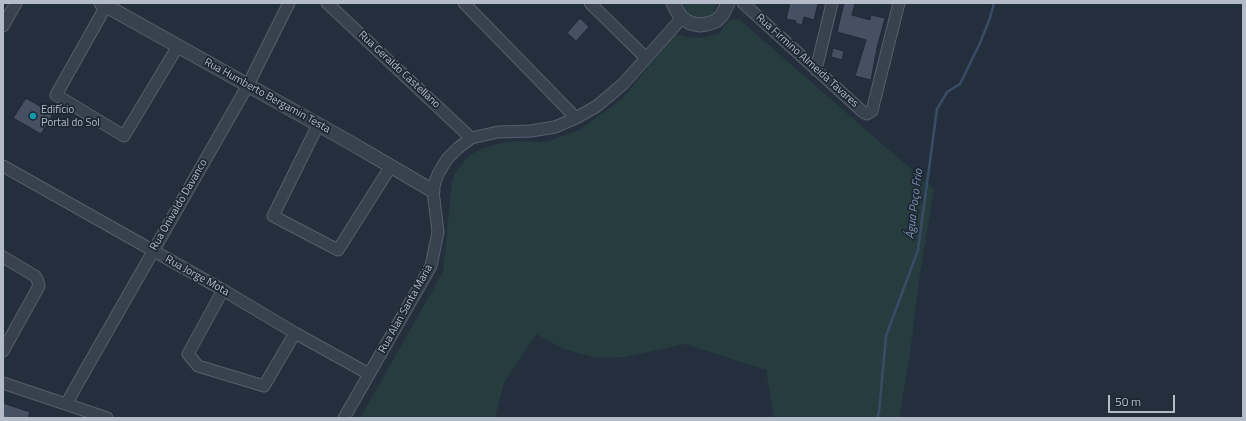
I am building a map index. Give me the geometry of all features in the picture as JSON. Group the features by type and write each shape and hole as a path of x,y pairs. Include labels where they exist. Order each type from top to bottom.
{"street":[{"path":"3,26 16,3"},
{"name":"Rua Geraldo Castellano","path":"327,3 471,138"},
{"path":"464,3 576,118"},
{"path":"590,3 646,58"},
{"path":"673,3 676,12 682,18 690,23 699,25 716,21 722,15 728,3"},
{"name":"Rua Firmino Almeida Tavares","path":"743,3 816,70 867,114 872,111 899,3"},
{"path":"756,14 758,3"},
{"path":"816,70 832,3"},
{"path":"104,4 56,95 124,136 178,46"},
{"name":"Rua Humberto Bergamin Testa","path":"104,4 433,191"},
{"name":"Rua Onivaldo Davanco","path":"66,404 248,85 284,5"},
{"path":"433,191 442,166 458,148 471,138 498,132 555,127 576,118 597,106 623,84 682,18"},
{"path":"318,125 273,216 338,250 391,166"},
{"name":"Rua Jorge Mota","path":"3,166 369,374"},
{"name":"Rua Alan Santa Maria","path":"344,418 431,266 438,232 433,191"},
{"path":"3,257 35,276 38,286 3,351"},
{"path":"223,290 188,354 198,366 264,386 295,333"},
{"path":"3,383 107,418"}],"green space":[{"path":"679,3 718,3 713,14 702,20 689,18"},
{"path":"739,19 934,189 920,273 910,354 899,418 774,418 766,370 685,344 626,357 597,358 564,349 536,334 504,383 495,418 360,418 443,272 452,182 455,173 469,156 479,150 497,144 518,141 547,142 581,129 622,99 675,34 700,38 719,34 725,25 731,20"}],"building":[{"path":"790,3 818,3 814,20 804,17 802,25 795,23 796,21 786,19"},
{"path":"844,3 855,3 852,15 870,20 871,15 885,18 871,80 855,76 866,40 837,32"},
{"path":"580,18 589,27 576,41 567,33"},
{"path":"833,48 844,51 842,60 831,57"},
{"name":"Edifício Portal do Sol","path":"26,98 53,114 41,134 13,118"},
{"path":"3,403 30,412 28,418 3,418"}],"waterway":[{"name":"Água Poço Frio","path":"877,418 879,412 886,336 918,250 937,109 947,92 960,84 980,43 994,3"}],"place":[{"name":"Edifício Portal do Sol","path":"33,116"}]}
